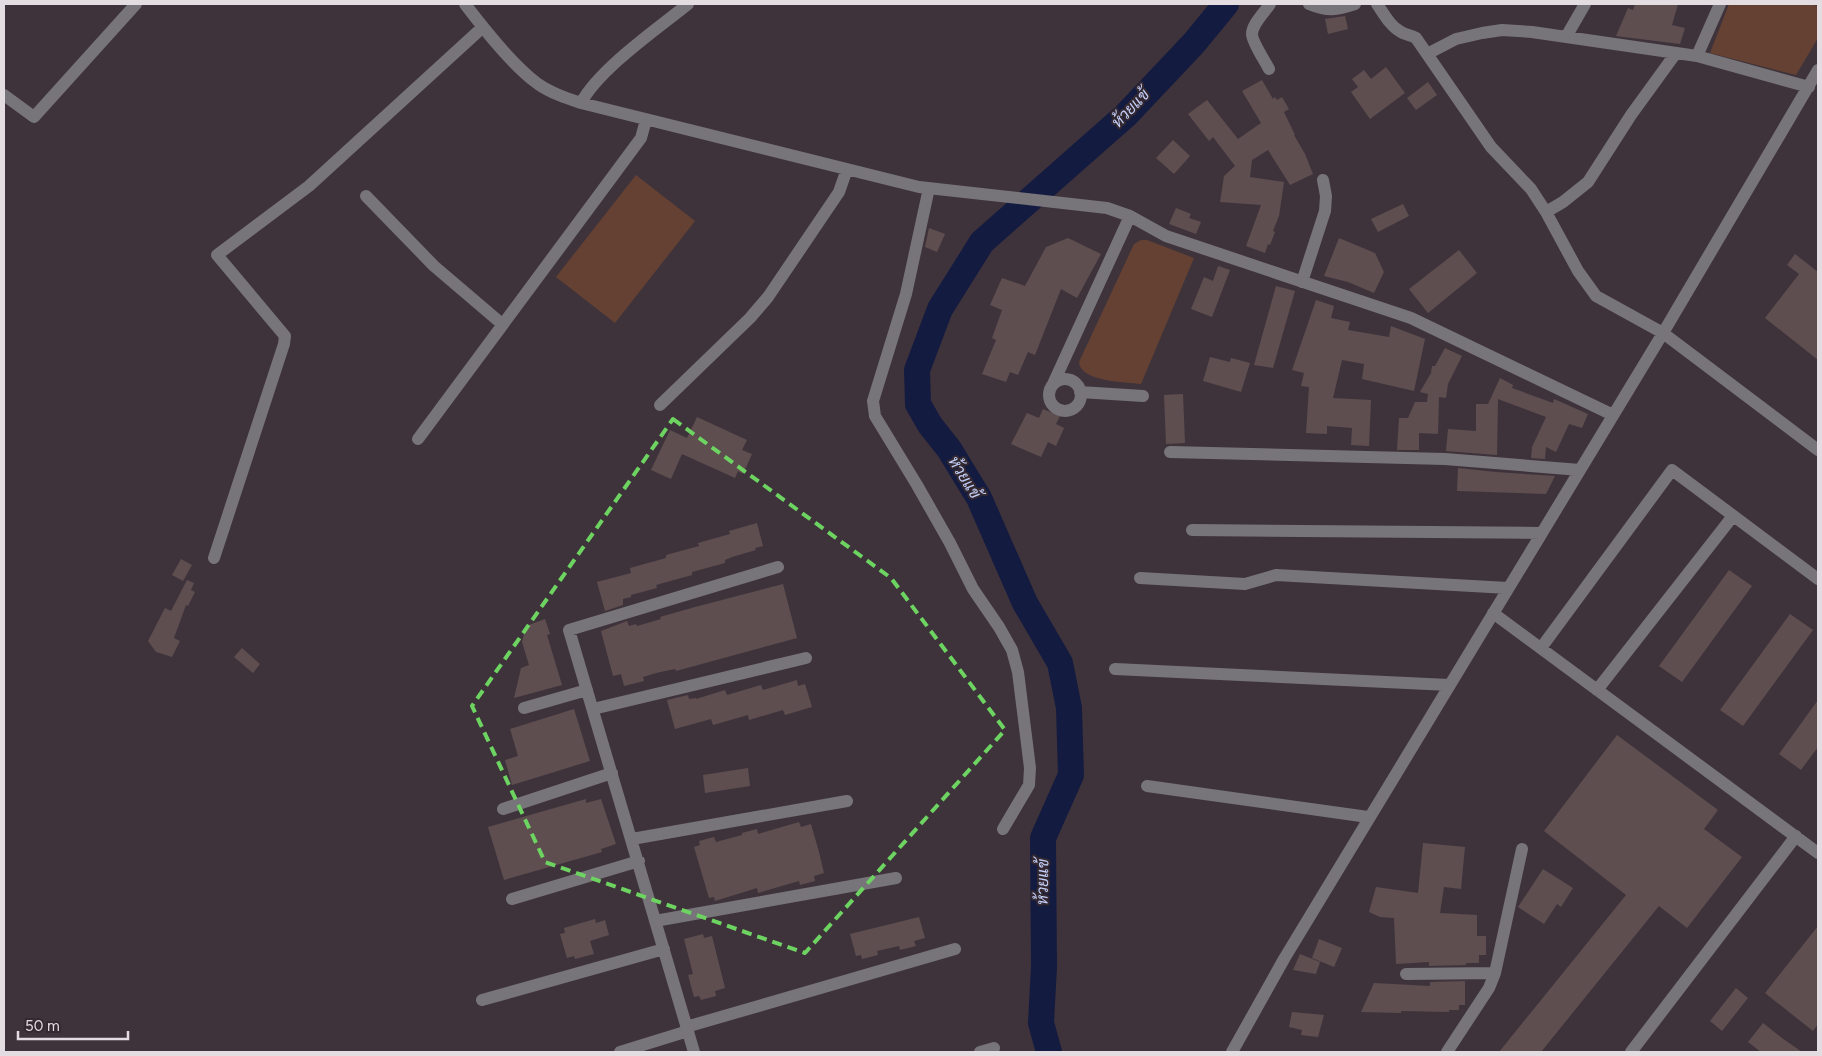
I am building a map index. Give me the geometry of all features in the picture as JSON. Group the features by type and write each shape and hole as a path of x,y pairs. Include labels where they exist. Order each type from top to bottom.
{"street":[{"path":"4,95 34,117 136,4"},
{"path":"581,103 587,90 622,57 688,4"},
{"path":"1269,69 1253,39 1252,33 1270,4"},
{"path":"1309,4 1319,8 1334,10 1355,4"},
{"path":"1377,4 1390,23 1402,32 1411,34 1416,38 1491,147 1531,189 1546,212 1578,271 1596,296 1663,333 1818,450"},
{"path":"1566,37 1584,4"},
{"path":"1697,56 1720,4"},
{"path":"469,5 483,27 518,66 538,84 557,95 646,120 929,188 1107,208 1130,216 1166,236 1411,318 1612,415"},
{"path":"214,558 285,336 217,255 309,186 483,27"},
{"path":"1427,54 1456,39 1502,30 1566,37 1697,56 1809,87"},
{"path":"1546,212 1563,202 1588,182 1631,115 1676,53"},
{"path":"1232,1052 1284,959 1368,817 1663,333 1818,70"},
{"path":"418,438 641,138 646,120"},
{"path":"660,405 750,318 768,297 840,192 847,169"},
{"path":"1302,282 1325,210 1326,196 1323,180"},
{"path":"929,188 906,294 873,401 875,416 918,485 973,589 1012,650 1018,672 1030,768 1028,784 1003,829"},
{"path":"366,196 434,266 502,324"},
{"path":"1065,358 1080,397 1076,406 1061,410 1052,404 1050,389 1130,216"},
{"path":"1053,384 1067,379 1078,388 1143,396"},
{"path":"1170,452 1444,459 1580,470"},
{"path":"1541,648 1672,470 1818,578"},
{"path":"1597,690 1734,516"},
{"path":"1192,530 1541,533"},
{"path":"694,1052 569,630 778,567"},
{"path":"1140,578 1245,584 1276,575 1508,588"},
{"path":"1493,612 1818,852"},
{"path":"593,710 806,658"},
{"path":"1115,669 1449,685"},
{"path":"524,708 587,690"},
{"path":"503,809 612,773"},
{"path":"1147,786 1368,817"},
{"path":"632,839 847,801"},
{"path":"1631,1052 1796,836"},
{"path":"1446,1052 1489,988 1495,972 1522,849"},
{"path":"512,898 638,861"},
{"path":"655,921 896,878"},
{"path":"482,1000 664,949"},
{"path":"620,1052 687,1029 956,949"},
{"path":"1406,974 1495,972"},
{"path":"980,1052 994,1048"}],"highlighted area":[{"path":"673,419 891,578 1005,730 805,953 545,862 472,706"}],"shaded area":[{"path":"1729,4 1812,4 1818,7 1818,38 1796,75 1710,53"},
{"path":"636,175 695,221 615,323 556,277"},
{"path":"1141,240 1147,240 1194,258 1141,384 1105,380 1087,374 1081,369 1079,362 1134,244"}],"building":[{"path":"1635,4 1678,4 1672,25 1685,28 1680,44 1616,36 1628,8 1633,10"},
{"path":"1345,16 1348,29 1328,34 1325,19"},
{"path":"1386,67 1405,93 1370,119 1351,92 1358,87 1352,79 1364,70 1371,79"},
{"path":"1262,80 1273,99 1275,97 1277,100 1282,97 1289,109 1284,112 1313,174 1290,185 1268,150 1252,160 1250,177 1284,182 1279,216 1273,231 1275,232 1265,253 1246,246 1261,205 1220,202 1224,176 1235,166 1213,137 1209,141 1188,114 1207,100 1238,139 1261,123 1242,91"},
{"path":"1428,82 1437,95 1416,110 1407,98"},
{"path":"1173,140 1190,156 1174,174 1156,158"},
{"path":"1403,204 1409,216 1378,232 1371,219"},
{"path":"1176,208 1191,214 1189,218 1201,222 1196,234 1169,224"},
{"path":"929,228 945,234 937,252 925,247"},
{"path":"1068,238 1101,254 1077,298 1061,289 1035,355 1028,352 1018,375 1010,372 1006,382 982,374 996,340 992,338 1002,310 990,305 1002,278 1025,286 1046,247"},
{"path":"1339,238 1375,253 1384,272 1374,293 1348,282 1324,276"},
{"path":"1459,250 1477,273 1428,313 1409,289"},
{"path":"1795,254 1818,272 1818,360 1765,318 1799,274 1787,265"},
{"path":"1218,266 1230,270 1212,317 1191,309 1204,277 1213,281"},
{"path":"1276,286 1295,291 1273,368 1254,365"},
{"path":"1316,300 1334,306 1331,318 1350,322 1348,330 1389,337 1391,326 1425,339 1414,391 1362,379 1364,364 1342,360 1333,398 1371,400 1369,446 1351,445 1352,428 1327,426 1327,434 1306,433 1309,387 1301,386 1304,373 1292,370"},
{"path":"1445,348 1462,356 1448,384 1446,398 1439,397 1438,434 1419,433 1419,450 1397,450 1399,418 1408,418 1415,402 1427,402 1428,394 1420,392 1431,373 1432,366 1435,366"},
{"path":"1210,357 1230,362 1231,358 1250,363 1241,392 1203,381"},
{"path":"1500,378 1513,385 1512,388 1553,403 1554,399 1588,414 1582,428 1569,424 1556,452 1546,447 1545,459 1531,458 1532,447 1546,417 1498,399 1497,455 1446,451 1448,429 1476,431 1476,404 1488,404"},
{"path":"1183,394 1185,443 1166,444 1164,395"},
{"path":"1043,409 1060,416 1056,424 1064,428 1056,446 1048,442 1041,457 1011,444 1027,413 1039,418"},
{"path":"697,417 747,440 742,450 752,454 743,474 738,471 735,478 682,454 671,479 651,470 670,430 687,438"},
{"path":"1458,468 1555,476 1546,494 1457,491"},
{"path":"757,523 763,546 725,560 725,563 692,572 692,575 656,585 657,588 631,595 631,597 623,599 623,605 605,611 597,582 631,573 630,568 666,558 666,555 699,546 698,543 730,534 729,531"},
{"path":"181,559 192,565 183,581 172,575"},
{"path":"1729,570 1752,586 1682,682 1659,666"},
{"path":"187,580 194,583 191,590 195,592 188,606 186,605 174,638 180,641 172,657 156,652 148,641 165,608 171,611"},
{"path":"783,584 797,638 676,671 675,669 656,673 643,677 644,681 624,686 621,674 613,676 601,631 627,621 629,626 636,624 637,626 661,619 660,617"},
{"path":"1790,614 1813,630 1743,726 1720,710"},
{"path":"545,619 550,634 547,635 562,685 514,698 521,668 529,665 522,642 526,626"},
{"path":"242,648 260,664 253,673 234,657"},
{"path":"797,680 798,686 805,684 812,707 785,715 783,710 749,720 748,715 713,725 711,719 675,729 667,700 688,695 689,699 696,699 725,690 727,695 761,685 763,690"},
{"path":"1818,700 1818,747 1801,770 1779,754"},
{"path":"574,709 590,761 512,785 505,760 518,756 510,729"},
{"path":"1617,735 1718,810 1704,829 1742,857 1687,928 1659,906 1541,1052 1499,1052 1626,895 1544,831"},
{"path":"748,768 750,786 705,793 703,775"},
{"path":"586,799 586,803 601,799 616,844 601,849 602,852 504,880 488,827"},
{"path":"799,822 801,827 811,824 819,852 824,873 814,876 815,881 800,885 799,881 758,893 757,888 715,901 714,897 709,898 694,847 700,845 699,841 714,837 716,842 757,829 758,834"},
{"path":"1423,843 1465,847 1461,889 1444,887 1440,913 1477,915 1477,936 1486,936 1486,955 1479,955 1479,963 1429,966 1429,962 1396,964 1394,918 1380,917 1369,912 1376,887 1418,893"},
{"path":"1543,869 1573,888 1561,907 1557,904 1544,924 1518,907"},
{"path":"919,917 925,938 914,941 916,946 900,950 899,946 877,951 878,955 862,959 861,955 856,956 850,934"},
{"path":"595,919 596,923 605,920 609,935 590,941 594,954 575,959 574,956 567,958 560,934 565,933 564,928"},
{"path":"1818,926 1818,1024 1813,1031 1765,993"},
{"path":"703,934 704,938 712,936 725,988 715,991 716,996 701,1000 699,996 694,997 688,975 693,974 684,939"},
{"path":"1319,939 1342,948 1334,967 1312,958"},
{"path":"1300,954 1320,962 1316,974 1293,970"},
{"path":"1465,981 1465,1005 1459,1005 1459,1010 1449,1010 1449,1012 1401,1011 1401,1013 1361,1012 1374,983 1430,986 1430,982"},
{"path":"1736,988 1748,998 1722,1031 1710,1021"},
{"path":"1292,1012 1324,1015 1318,1037 1301,1035 1302,1030 1289,1027"},
{"path":"1763,1023 1802,1052 1761,1052 1748,1042"}],"waterway":[{"name":"ห้วยแข้","path":"1049,1052 1041,1023 1044,967 1043,838 1071,775 1069,708 1060,663 1025,603 979,498 949,449 930,425 918,404 917,370 940,309 982,242 1126,115 1194,43 1226,4"}]}
